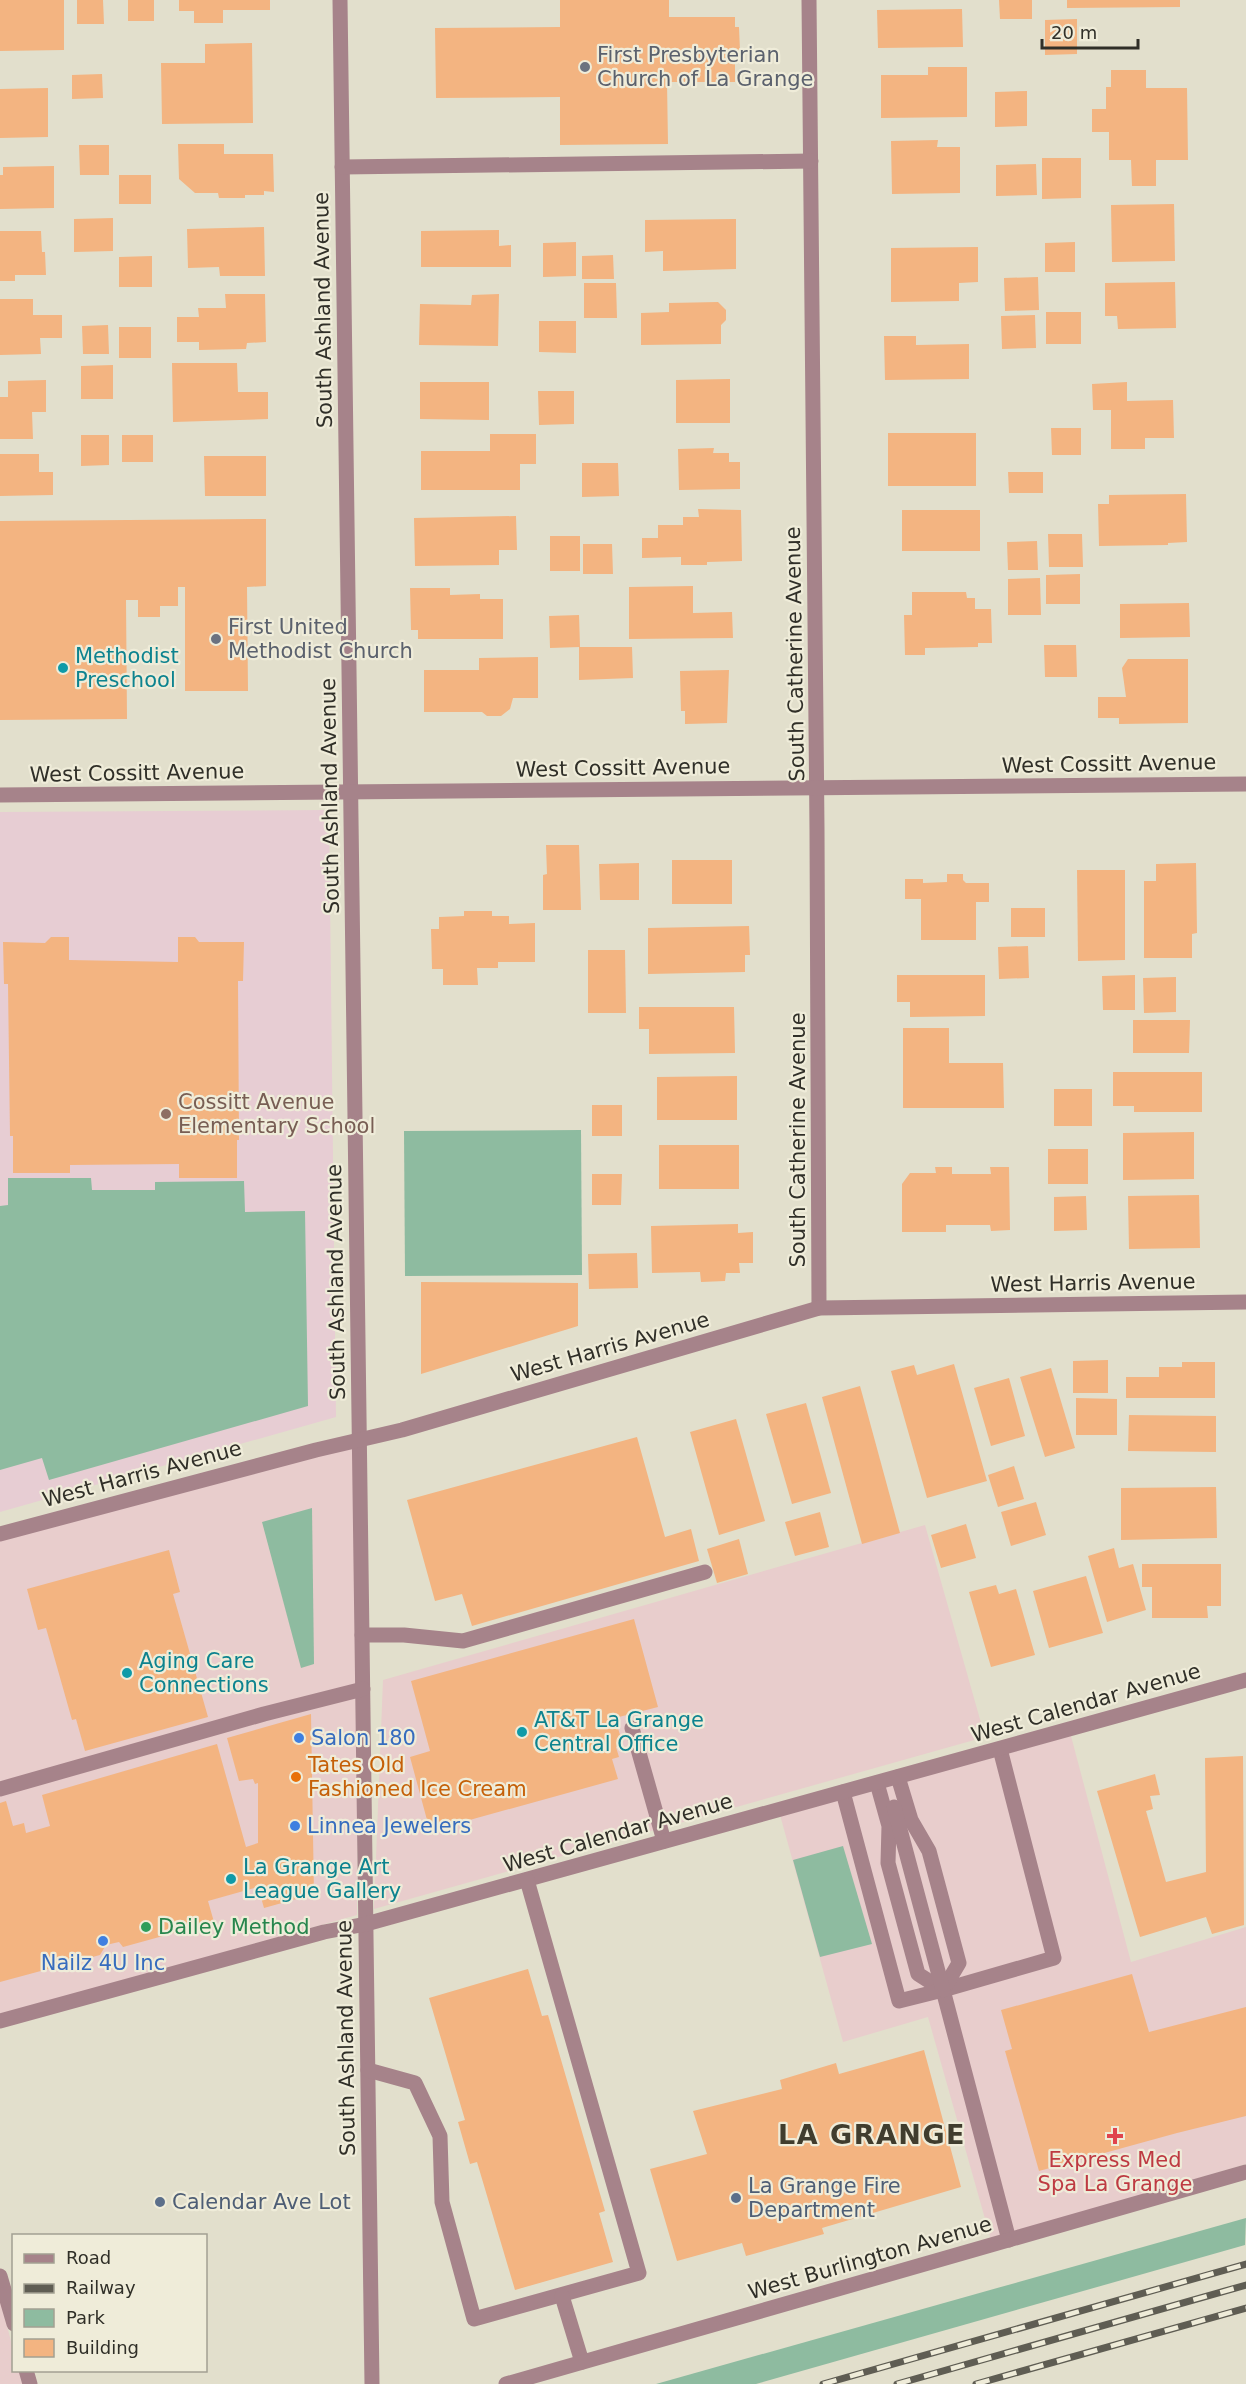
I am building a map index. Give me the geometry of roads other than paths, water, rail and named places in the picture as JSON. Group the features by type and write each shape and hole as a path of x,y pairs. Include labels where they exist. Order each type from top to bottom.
{"street":[{"name":"South Ashland Avenue","path":"340,0 372,2384"},
{"name":"South Catherine Avenue","path":"809,0 817,788 819,1308"},
{"path":"342,166 811,161"},
{"name":"West Cossitt Avenue","path":"0,795 1246,784"},
{"name":"West Harris Avenue","path":"0,1534 359,1439 402,1430 819,1308 1246,1302"},
{"path":"362,1635 404,1635 463,1641 705,1572"},
{"name":"West Calendar Avenue","path":"0,2021 324,1932 366,1924 527,1880 1246,1680"},
{"path":"0,1789 293,1706 363,1689"},
{"path":"632,1728 664,1841"},
{"path":"843,1792 899,2001 943,1990 1054,1958 1000,1749"},
{"path":"887,1780 929,1851 959,1963 943,1990"},
{"path":"887,1780 888,1863 918,1974 943,1990 1009,2240"},
{"path":"368,2070 415,2083 440,2136 441,2202 474,2319 639,2273 527,1880"},
{"name":"West Burlington Avenue","path":"506,2384 1246,2172"},
{"path":"0,2276 12,2317"},
{"path":"562,2296 582,2362"}],"railway":[{"path":"823,2384 1246,2264"},
{"path":"897,2384 1246,2285"},
{"path":"976,2384 1246,2308"}],"place":[{"name":"First Presbyterian Church of La Grange","path":"585,67"},
{"name":"First United Methodist Church","path":"216,639"},
{"name":"Methodist Preschool","path":"63,668"},
{"name":"Cossitt Avenue Elementary School","path":"166,1114"},
{"name":"Aging Care Connections","path":"127,1673"},
{"name":"AT&T La Grange Central Office","path":"522,1732"},
{"name":"Salon 180","path":"299,1738"},
{"name":"Tates Old Fashioned Ice Cream","path":"296,1777"},
{"name":"Linnea Jewelers","path":"295,1826"},
{"name":"La Grange Art League Gallery","path":"231,1879"},
{"name":"Dailey Method","path":"146,1927"},
{"name":"Nailz 4U Inc","path":"103,1941"},
{"name":"Express Med Spa La Grange","path":"1115,2136"},
{"name":"La Grange Fire Department","path":"736,2198"},
{"name":"Calendar Ave Lot","path":"160,2202"}],"district":[{"name":"LA GRANGE","path":"872,2134"}]}
